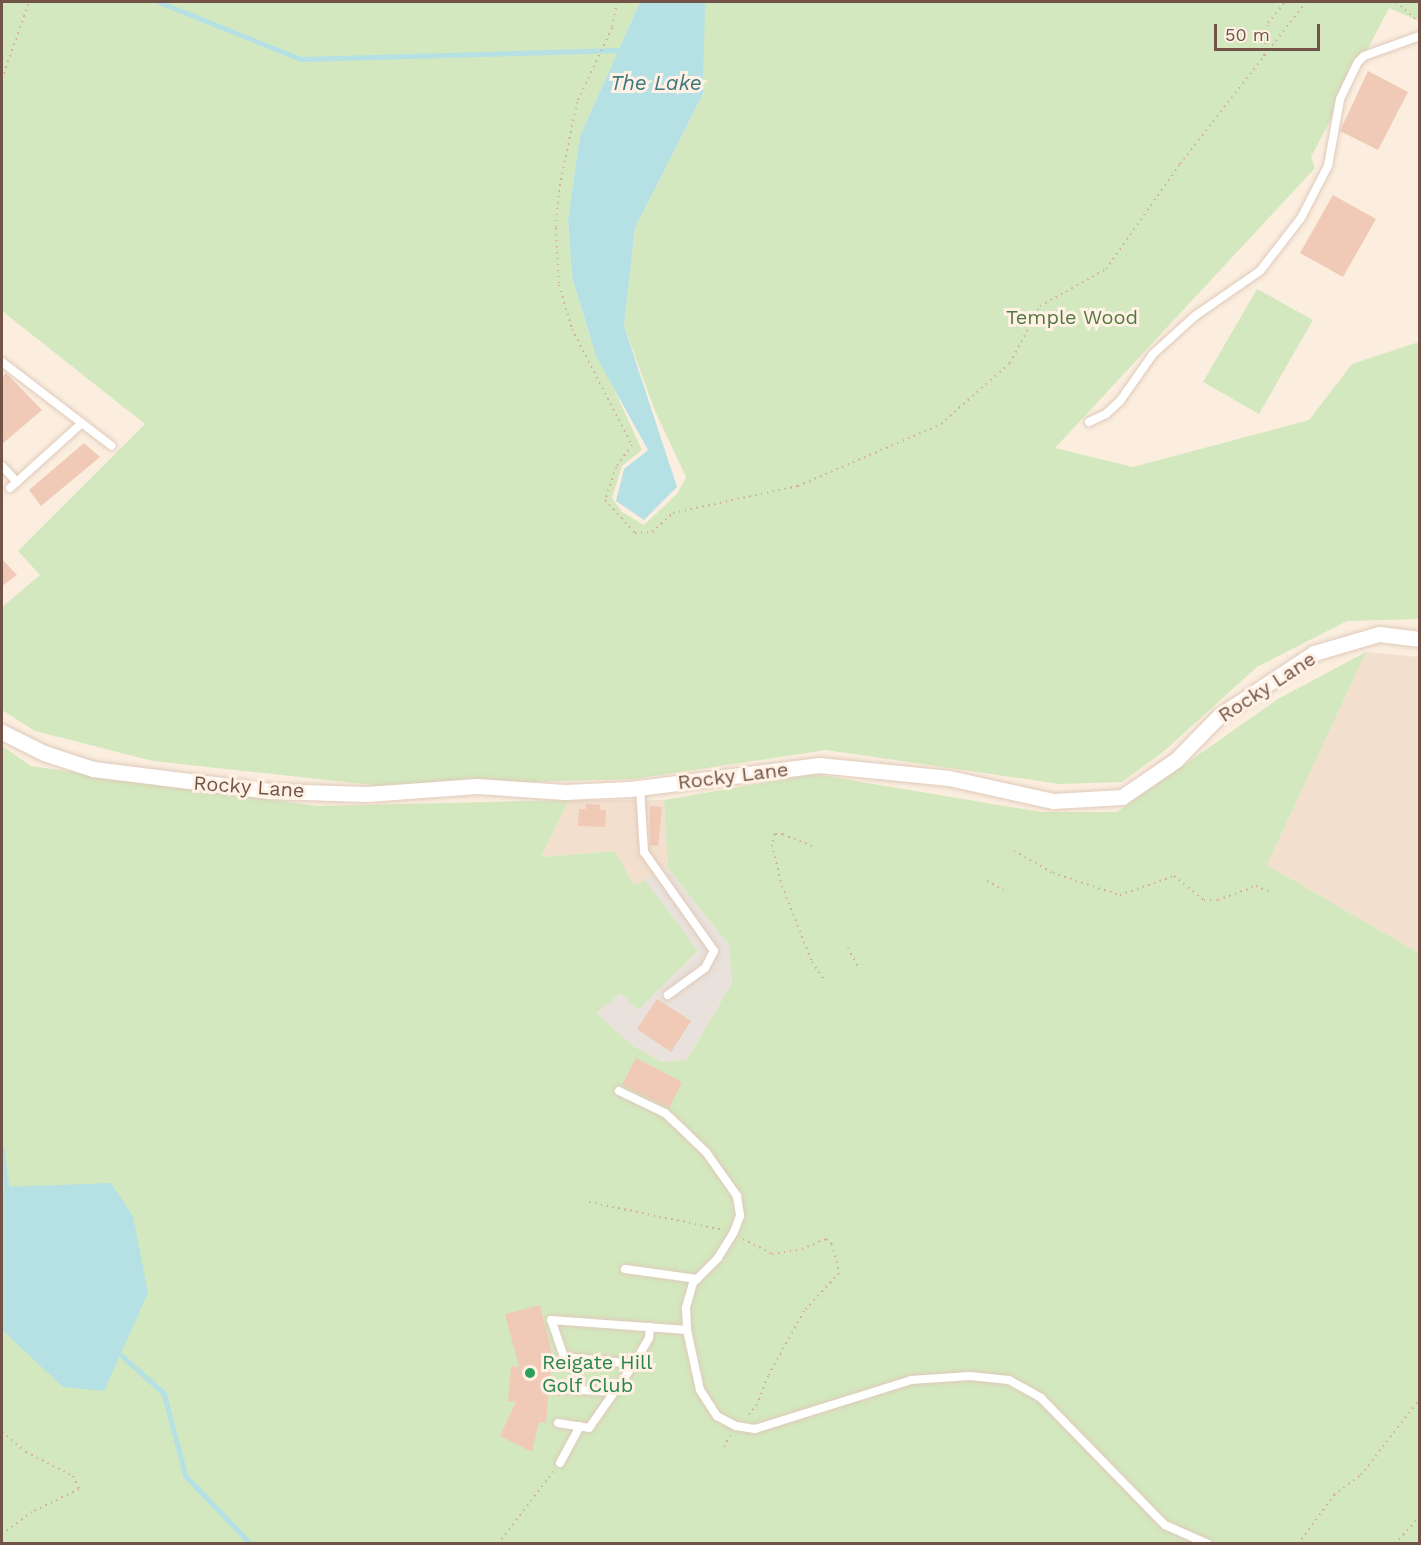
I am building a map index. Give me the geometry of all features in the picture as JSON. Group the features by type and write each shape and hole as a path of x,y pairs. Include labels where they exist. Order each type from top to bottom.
{"street":[{"name":"Rocky Lane","path":"2,732 44,753 93,769 270,791 367,794 477,786 565,792 640,788 819,765 949,778 1053,801 1122,797 1176,760 1219,716 1314,654 1379,634 1419,639"}],"lane":[{"path":"1089,422 1106,414 1120,401 1153,354 1195,316 1260,271 1301,218 1328,166 1340,99 1358,62 1364,56 1419,36"},
{"path":"2,362 112,446"},
{"path":"10,488 82,423"},
{"path":"2,466 16,482"},
{"path":"640,788 644,852 714,951 705,968 668,995"},
{"path":"619,1091 665,1113 706,1152 737,1196 740,1216 733,1234 718,1258 697,1278 686,1308 687,1330 700,1390 707,1406 736,1426 771,1426 911,1380 970,1376 1009,1380 1041,1398 1165,1525 1208,1544"},
{"path":"625,1269 697,1278"},
{"path":"634,1364 564,1357 551,1320 687,1330"},
{"path":"558,1423 589,1428 650,1338 650,1327"},
{"path":"565,1389 614,1392"},
{"path":"560,1463 580,1426"}],"path":[{"path":"2,79 28,2"},
{"path":"616,2 612,28 577,102 559,190 556,228 559,285 572,329 632,445 616,467 605,500 635,533 652,532 673,513 798,486 940,424 1010,363 1040,306 1106,268 1306,2"},
{"path":"1264,56 1268,23 1285,2"},
{"path":"1396,2 1419,23"},
{"path":"812,846 783,834 774,834 772,845 782,886 812,962 825,981"},
{"path":"1014,851 1053,873 1120,895 1174,876 1204,900 1218,900 1256,886 1273,893"},
{"path":"987,881 1004,890"},
{"path":"848,948 858,967"},
{"path":"589,1202 714,1225 772,1254 802,1250 826,1239 832,1244 839,1273 804,1311 754,1410 736,1426 723,1448"},
{"path":"1298,1544 1334,1495 1361,1475 1419,1400"},
{"path":"2,1432 26,1452 73,1476 79,1489 32,1512 2,1534"},
{"path":"498,1544 560,1463"},
{"path":"1395,1544 1419,1516"}],"shaded area":[{"path":"1366,652 1419,657 1419,953 1267,865"},
{"path":"569,800 664,800 668,868 634,886 615,851 541,857"},
{"path":"668,868 729,945 732,983 687,1060 662,1062 633,1046 596,1013 621,992 638,1009 698,952 645,880"}],"green space":[{"name":"Temple Wood","path":"2,2 640,2 580,136 568,219 572,277 590,337 642,450 622,466 612,498 622,512 644,525 677,494 686,477 655,411 624,326 635,228 703,94 704,2 1419,2 1419,21 1389,8 1311,157 1315,168 1055,448 1133,467 1309,420 1352,364 1419,342 1419,619 1347,621 1257,667 1163,752 1122,782 1060,784 826,750 634,779 382,786 153,761 35,731 2,710 2,607 40,575 18,551 145,424 2,311"},
{"path":"1257,289 1313,320 1259,414 1203,382"},
{"name":"Reigate Hill Golf Club","path":"1366,652 1267,865 1419,953 1419,1543 2,1543 2,746 31,766 317,806 569,800 541,857 615,851 634,885 645,880 698,951 638,1010 621,993 596,1013 633,1046 662,1062 687,1060 732,983 729,945 668,868 664,800 814,774 1041,812 1117,812 1278,699"}],"water":[{"name":"The Lake","path":"640,2 704,2 705,5 703,94 635,228 624,326 677,487 644,520 616,501 624,469 648,450 596,356 572,277 568,219 580,136"},
{"path":"111,1183 133,1216 148,1293 104,1391 63,1387 2,1330 2,1191 7,1187"}],"building":[{"path":"1368,71 1408,92 1378,150 1340,131"},
{"path":"1333,195 1376,219 1343,277 1300,253"},
{"path":"6,373 42,410 2,444 2,377"},
{"path":"84,443 100,457 41,506 29,490"},
{"path":"2,559 17,575 2,586"},
{"path":"586,804 600,805 600,810 606,810 605,827 578,826 579,809 586,809"},
{"path":"650,806 662,807 658,846 650,845"},
{"path":"657,999 691,1021 671,1052 637,1029"},
{"path":"636,1058 682,1082 669,1108 622,1085"},
{"name":"Reigate Hill Golf Club","path":"540,1305 552,1354 550,1380 562,1381 560,1396 548,1395 546,1423 539,1422 532,1452 500,1436 516,1402 508,1401 511,1366 519,1367 505,1314"}],"waterway":[{"path":"159,2 301,59 619,50"},
{"path":"2,1148 7,1187"},
{"path":"120,1354 164,1393 186,1476 251,1544"}],"place":[{"name":"Reigate Hill Golf Club","path":"530,1373"}]}
